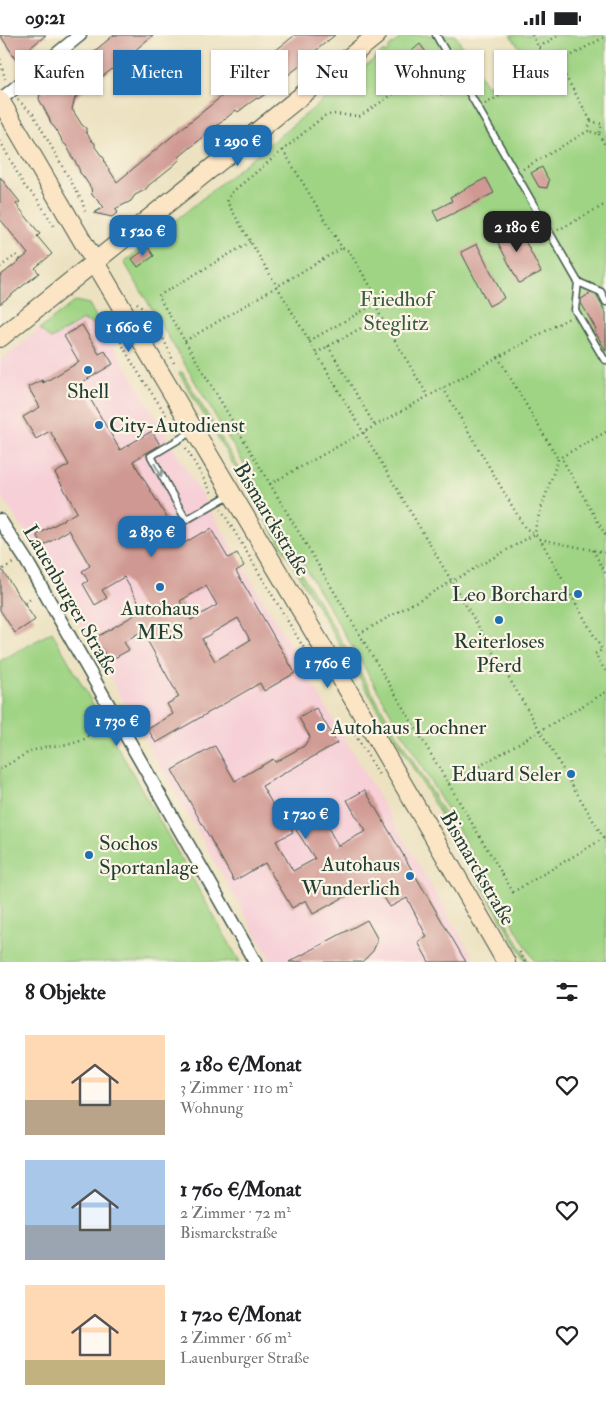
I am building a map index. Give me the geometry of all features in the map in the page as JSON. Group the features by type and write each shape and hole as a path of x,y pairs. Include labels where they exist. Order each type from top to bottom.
{"street":[{"path":"4,96 80,35"},
{"path":"0,338 377,35"},
{"name":"Bismarckstraße","path":"4,96 187,434 224,498 450,863 506,962"},
{"name":"Lauenburger Straße","path":"0,520 26,560 255,962"}],"lane":[{"path":"436,35 578,283 575,311 606,360"},
{"path":"578,283 601,292 606,302"},
{"path":"187,434 151,456 186,520 224,498"}],"path":[{"path":"532,35 541,50"},
{"path":"539,47 559,35"},
{"path":"567,58 606,36"},
{"path":"444,49 421,65 413,81 360,116 333,114 324,117 231,193 227,201 308,341 606,842"},
{"path":"0,59 4,96 33,114 82,201 87,219"},
{"path":"567,79 591,121 602,124"},
{"path":"478,108 501,95"},
{"path":"515,173 588,131 591,121"},
{"path":"606,121 602,124 599,134 606,147"},
{"path":"588,131 599,134"},
{"path":"0,141 25,187 36,197 59,232"},
{"path":"283,151 342,248 349,251 378,299 375,304 308,341"},
{"path":"550,235 606,204"},
{"path":"250,242 158,296 449,785 513,892 605,838"},
{"path":"185,341 342,248"},
{"path":"0,267 16,255 21,261"},
{"path":"375,304 428,396"},
{"path":"270,484 577,314"},
{"path":"316,353 381,317"},
{"path":"112,322 134,365 187,434 224,498 306,651"},
{"path":"328,346 376,426"},
{"path":"498,357 606,537"},
{"path":"443,388 525,528 540,539 602,649"},
{"path":"535,534 536,524 560,458 606,432"},
{"path":"360,634 535,534"},
{"path":"540,539 606,553"},
{"path":"593,550 606,574"},
{"path":"3,569 13,563"},
{"path":"25,603 33,597"},
{"path":"606,647 595,654 606,672"},
{"path":"449,785 606,692"},
{"path":"347,721 380,777"},
{"path":"0,769 31,751 83,740 103,724"}],"shaded area":[{"path":"75,301 89,304 476,962 272,962 76,618 27,535 0,494 0,361"}],"green space":[{"name":"Friedhof Steglitz","path":"404,35 455,35 464,50 389,50 388,48"},
{"name":"Friedhof Steglitz","path":"510,35 606,35 606,962 535,962 363,665 124,262 330,95 366,95 366,66 376,57 376,95 484,95 484,81 487,86 494,82 494,95 567,95 567,50 521,50"},
{"path":"75,301 89,304 102,328 83,320 51,339 49,338 40,329"},
{"path":"182,372 465,849 529,962 526,962 179,373"},
{"name":"Sochos Sportanlage","path":"52,632 240,962 0,962 0,661"}],"building":[{"path":"0,35 46,35 27,50 15,50 15,58"},
{"path":"114,35 153,35 135,50 113,50 113,68 103,76 103,50 96,50"},
{"path":"295,35 335,35 317,50 298,50 298,67 288,75 288,50 276,50"},
{"path":"420,44 424,50 413,50"},
{"path":"40,95 79,95 75,98 72,109 86,128 86,132 95,143 95,147 104,158 105,163 117,182 223,95 264,95 238,112 236,110 179,157 180,159 174,165 145,190 135,195 131,201 115,209 118,212 112,217 94,213 104,207 92,195 91,188 80,173 66,145 62,142 51,124 39,99"},
{"path":"542,167 549,181 547,188 539,187 531,173"},
{"path":"0,177 20,202 16,204 40,234 37,236 52,254 35,268 39,273 0,304 0,276 28,254 0,219"},
{"path":"486,178 494,193 438,221 433,211 452,201 450,197"},
{"path":"516,223 541,272 519,283 494,235"},
{"path":"477,244 504,298 489,306 461,252"},
{"path":"148,247 154,256 138,267 132,259"},
{"path":"591,293 596,295 606,313 606,351 581,303 581,299"},
{"path":"82,325 99,354 105,351 113,364 81,383 120,450 152,431 160,445 133,461 170,523 164,527 176,548 211,529 228,558 237,553 244,566 236,571 295,673 264,691 260,683 156,743 148,729 173,714 167,704 179,697 142,631 124,642 129,650 109,661 95,638 143,610 124,577 102,590 107,598 95,605 83,584 88,581 82,571 90,566 69,530 43,546 37,535 77,512 55,473 69,465 50,431 36,439 23,417 40,407 28,387 42,380 43,383 79,362 64,336","holes":["206,586 217,605 191,620 180,601","238,618 250,640 215,661 202,639"]},
{"path":"0,567 35,620 15,633 0,610"},
{"path":"316,708 337,743 262,786 284,824 287,822 293,832 276,841 293,871 315,859 296,830 308,823 311,828 324,820 338,846 366,831 347,800 365,790 466,962 429,962 418,942 427,937 407,898 390,907 374,881 313,914 306,900 292,908 265,863 234,881 172,770 215,746 235,781 273,759 275,762 304,746 310,737 299,718"},
{"path":"367,920 377,938 377,942 373,951 362,962 289,962"}],"place":[{"name":"Shell","path":"88,370"},
{"name":"City-Autodienst","path":"99,425"},
{"name":"Autohaus MES","path":"160,587"},
{"name":"Leo Borchard","path":"578,594"},
{"name":"Reiterloses Pferd","path":"499,620"},
{"name":"Autohaus Lochner","path":"321,727"},
{"name":"Eduard Seler","path":"571,774"},
{"name":"Sochos Sportanlage","path":"89,855"},
{"name":"Autohaus Wunderlich","path":"410,876"}]}
